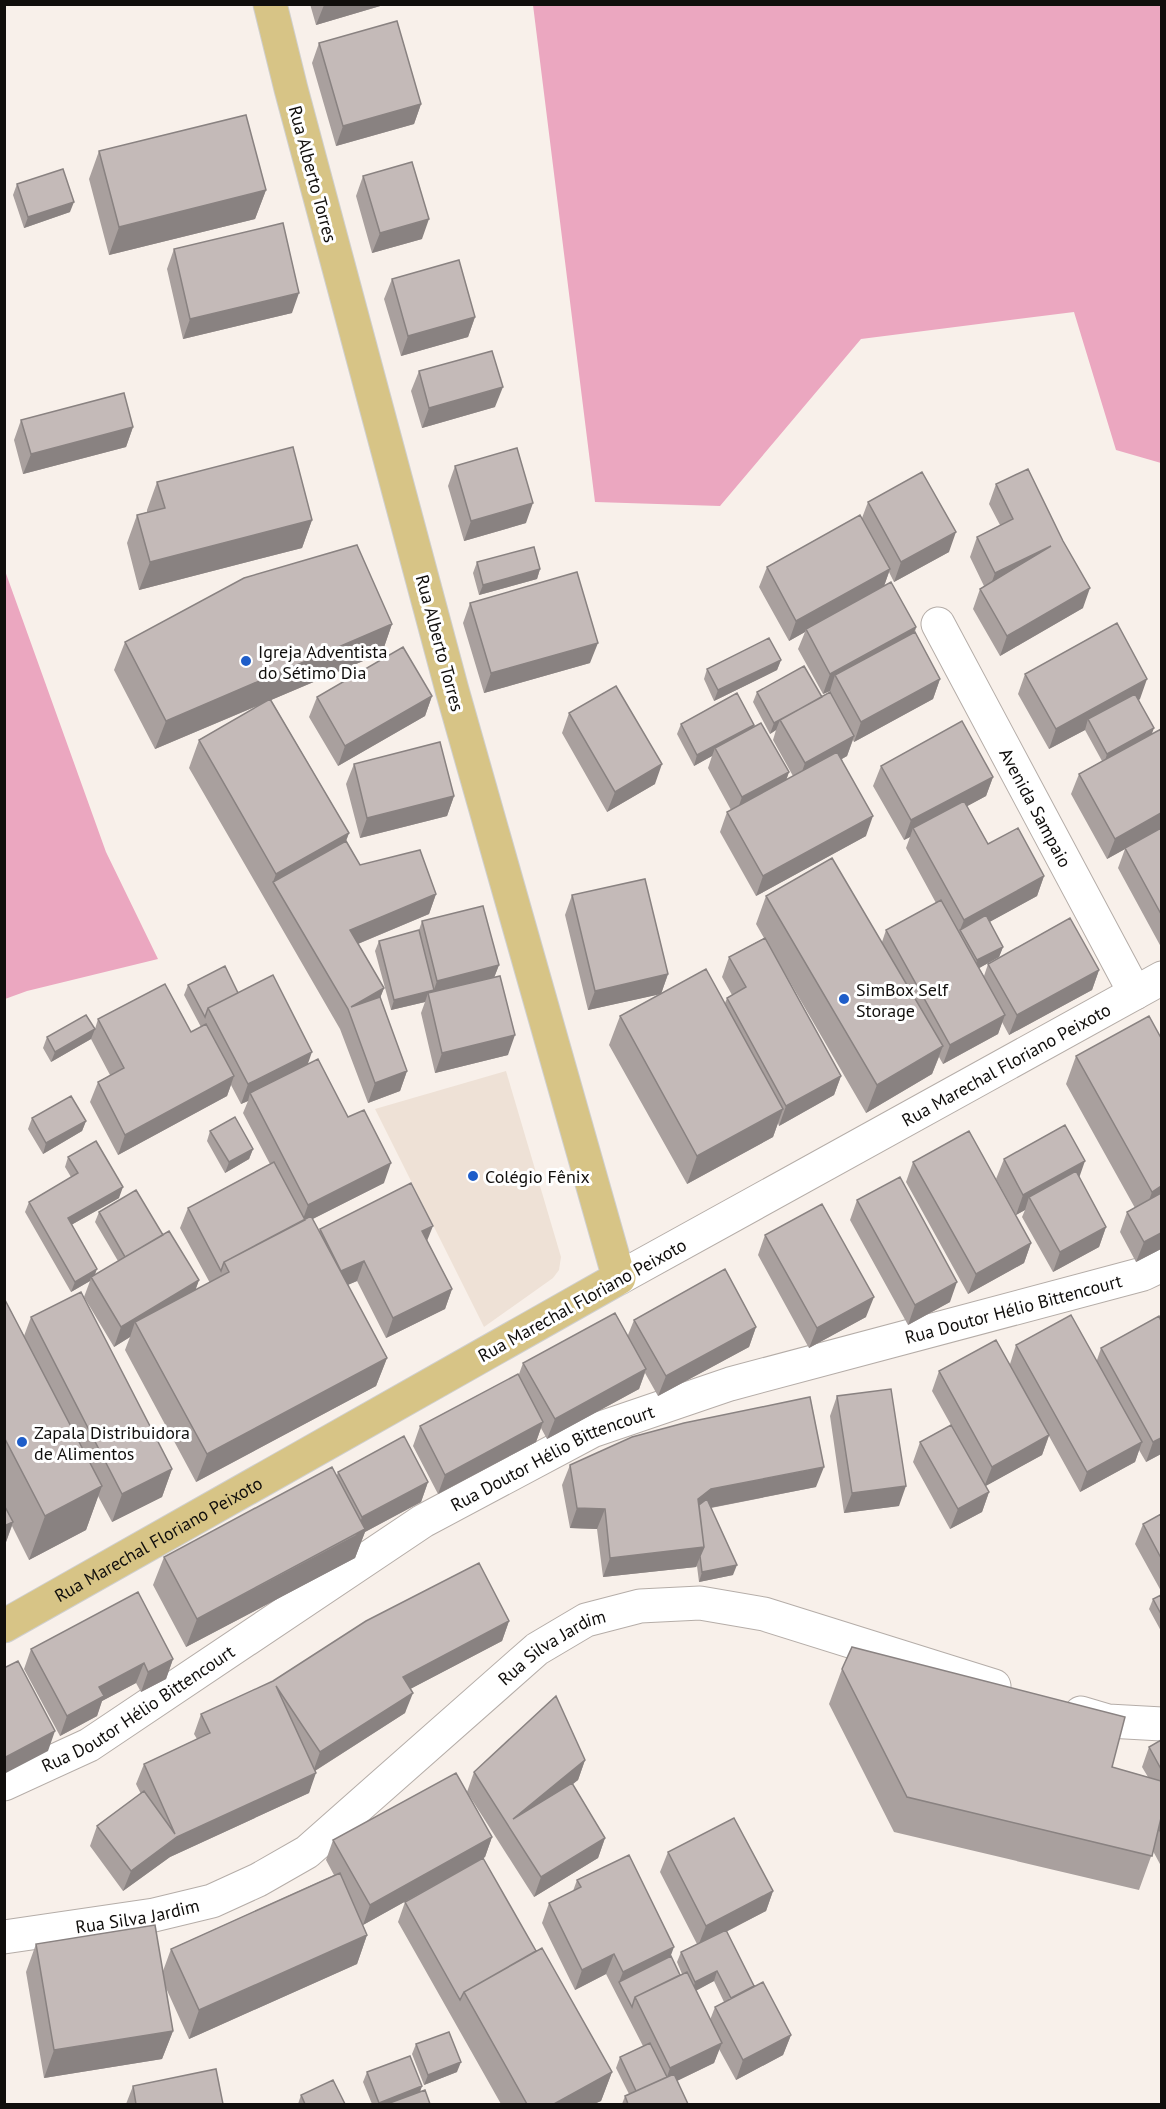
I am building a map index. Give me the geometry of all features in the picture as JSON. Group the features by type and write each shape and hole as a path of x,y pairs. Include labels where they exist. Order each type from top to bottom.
{"main road":[{"name":"Rua Alberto Torres","path":"270,4 452,690 620,1278"},
{"name":"Rua Marechal Floriano Peixoto","path":"4,1626 620,1278"}],"street":[{"name":"Avenida Sampaio","path":"938,624 1148,985"},
{"name":"Rua Marechal Floriano Peixoto","path":"620,1278 1148,985"},
{"name":"Rua Doutor Hélio Bittencourt","path":"4,1784 89,1745 423,1521 592,1431 730,1384 1143,1274 1161,1265"},
{"name":"Rua Silva Jardim","path":"4,1937 154,1915 212,1901 258,1880 307,1852 537,1649 586,1620 640,1606 700,1603 764,1614 1019,1694"},
{"path":"1052,1704 1108,1721 1161,1724"}],"shaded area":[{"path":"533,5 1161,5 1161,463 1116,450 1074,312 861,339 720,506 595,502"},
{"path":"4,568 106,852 158,959 27,991 5,999"},
{"name":"Colégio Fênix","path":"506,1071 561,1257 559,1270 553,1278 484,1327 375,1109"}],"building":[{"path":"397,21 421,104 343,126 319,43"},
{"path":"246,115 266,190 119,227 99,151"},
{"path":"412,162 429,219 380,233 363,176"},
{"path":"63,169 74,202 28,217 17,184"},
{"path":"283,223 299,293 190,319 174,249"},
{"path":"459,260 475,317 408,336 392,279"},
{"path":"492,351 503,387 429,408 419,371"},
{"path":"124,393 133,427 31,454 21,420"},
{"path":"293,447 312,520 150,562 137,515 165,508 157,482"},
{"path":"517,448 533,503 471,521 455,466"},
{"path":"1028,469 1063,541 1090,588 1007,636 980,589 1051,546 995,573 977,537 1013,519 996,484"},
{"path":"922,472 956,532 901,562 868,502"},
{"path":"860,515 890,569 796,621 767,567"},
{"name":"Igreja Adventista do Sétimo Dia","path":"357,545 392,624 166,721 125,642 244,578"},
{"path":"534,547 540,569 483,585 477,562"},
{"path":"577,572 598,643 491,673 470,603"},
{"path":"891,582 916,627 830,674 806,629"},
{"path":"1117,623 1147,679 1056,729 1025,674"},
{"path":"915,632 940,679 861,722 835,675"},
{"path":"769,638 781,660 718,690 707,669"},
{"path":"403,647 432,696 345,746 317,697"},
{"path":"804,666 822,697 774,723 757,692"},
{"path":"616,686 662,764 615,792 569,713"},
{"path":"830,692 854,736 805,763 780,720"},
{"path":"737,693 754,725 697,755 681,724"},
{"path":"1135,694 1154,728 1107,754 1088,719"},
{"path":"270,699 349,833 276,874 199,740"},
{"path":"962,721 993,777 911,820 881,766"},
{"path":"761,723 789,772 742,797 715,748"},
{"path":"1161,729 1161,813 1115,839 1079,774"},
{"path":"440,742 454,796 367,818 354,764"},
{"path":"837,752 873,816 763,876 727,812"},
{"path":"964,801 988,844 1018,828 1044,876 964,920 913,828"},
{"path":"1161,828 1161,914 1125,848"},
{"path":"346,841 360,865 420,850 436,894 350,930 384,988 351,1007 380,997 407,1071 375,1083 348,1009 273,882"},
{"name":"SimBox Self Storage","path":"832,858 943,1046 877,1085 766,896"},
{"path":"645,879 668,974 595,991 572,895"},
{"path":"941,900 1005,1015 950,1045 886,930"},
{"path":"483,906 499,965 437,981 422,921"},
{"path":"986,915 1003,947 977,960 960,930"},
{"path":"1070,918 1099,970 1017,1015 988,964"},
{"path":"419,930 434,990 394,1000 379,941"},
{"path":"765,938 841,1076 786,1106 727,998 746,987 729,957"},
{"path":"225,966 238,993 208,1008 205,1017 188,985"},
{"path":"706,969 783,1109 697,1156 620,1016"},
{"path":"273,975 312,1052 248,1084 208,1008"},
{"path":"500,976 515,1035 442,1053 428,993"},
{"path":"165,984 191,1032 206,1024 234,1076 125,1135 98,1082 124,1068 98,1019"},
{"path":"86,1015 95,1029 55,1052 47,1037"},
{"path":"1149,1016 1161,1038 1161,1186 1152,1192 1076,1056"},
{"path":"318,1059 348,1117 364,1110 391,1163 308,1205 250,1093"},
{"path":"71,1096 86,1121 46,1143 32,1118"},
{"path":"235,1117 253,1149 229,1162 210,1131"},
{"path":"1065,1125 1085,1161 1023,1195 1004,1159"},
{"path":"969,1131 1031,1243 976,1274 913,1162"},
{"path":"96,1141 123,1187 68,1218 97,1269 75,1282 29,1202 78,1173 68,1157"},
{"path":"274,1162 305,1220 224,1262 221,1271 188,1208"},
{"path":"1076,1171 1106,1227 1060,1252 1029,1197"},
{"path":"900,1177 957,1282 915,1305 857,1200"},
{"path":"411,1183 433,1226 422,1231 452,1289 393,1318 364,1261 341,1271 320,1229"},
{"path":"136,1190 163,1235 125,1257 99,1212"},
{"path":"1161,1193 1161,1233 1144,1242 1127,1212"},
{"path":"822,1204 874,1297 817,1328 765,1235"},
{"path":"311,1216 387,1358 207,1454 135,1322 229,1272 224,1262"},
{"path":"169,1231 199,1280 121,1327 91,1277"},
{"path":"725,1269 756,1327 666,1376 634,1320"},
{"path":"81,1292 172,1469 122,1494 31,1317"},
{"path":"4,1298 102,1486 45,1516 4,1437"},
{"path":"615,1313 646,1369 555,1419 523,1363"},
{"path":"1071,1315 1142,1442 1087,1472 1016,1345"},
{"path":"1159,1316 1161,1321 1161,1438 1153,1442 1101,1348"},
{"path":"996,1340 1049,1435 992,1467 939,1371"},
{"path":"518,1374 543,1422 445,1475 420,1426"},
{"path":"891,1389 906,1486 852,1493 837,1396"},
{"path":"810,1397 824,1467 711,1489 698,1499 704,1547 610,1558 605,1509 577,1508 570,1465 632,1437 684,1423"},
{"path":"951,1425 989,1492 958,1509 920,1442"},
{"path":"404,1436 428,1482 362,1517 338,1472"},
{"path":"332,1467 365,1529 197,1619 164,1557"},
{"path":"707,1499 737,1565 702,1572 700,1556 704,1547 699,1505"},
{"path":"4,1505 13,1522 4,1526"},
{"path":"1161,1514 1161,1558 1143,1524"},
{"path":"479,1563 509,1621 403,1677 413,1693 320,1752 276,1686 316,1773 177,1837 131,1871 97,1826 144,1791 175,1834 144,1764 210,1733 201,1714 273,1681 366,1621"},
{"path":"138,1592 173,1659 148,1672 144,1663 99,1687 104,1696 67,1716 31,1649"},
{"path":"1161,1595 1161,1614 1153,1599"},
{"path":"852,1647 1125,1717 1112,1767 1161,1781 1161,1818 1152,1856 907,1797 842,1669"},
{"path":"18,1661 55,1731 4,1758 4,1668"},
{"path":"556,1696 585,1760 513,1819 572,1783 605,1838 541,1877 474,1772"},
{"path":"1161,1740 1161,1769 1149,1747"},
{"path":"456,1773 492,1837 370,1905 333,1840"},
{"path":"734,1818 773,1891 706,1926 668,1852"},
{"path":"629,1855 674,1947 623,1972 614,1954 582,1970 549,1903 581,1887 577,1880"},
{"path":"483,1858 536,1951 464,1992 460,2000 405,1902"},
{"path":"340,1873 367,1935 199,2010 171,1949"},
{"path":"155,1925 173,2031 54,2050 36,1944"},
{"path":"726,1930 754,1986 731,1998 717,1971 695,1982 681,1952"},
{"path":"542,1948 612,2072 554,2104 527,2104 464,1992"},
{"path":"671,1956 680,1975 635,1997 632,2007 619,1982"},
{"path":"687,1972 722,2043 670,2068 635,1997"},
{"path":"763,1982 791,2035 743,2060 715,2007"},
{"path":"449,2032 461,2062 428,2075 416,2044"},
{"path":"650,2043 667,2077 636,2091 620,2057"},
{"path":"410,2056 422,2086 379,2103 367,2072"},
{"path":"216,2069 223,2104 136,2104 133,2086"},
{"path":"674,2074 688,2104 628,2104 625,2096"},
{"path":"333,2080 345,2104 305,2104 301,2095"},
{"path":"425,2090 430,2104 387,2104"}],"place":[{"name":"Igreja Adventista do Sétimo Dia","path":"246,661"},
{"name":"SimBox Self Storage","path":"844,999"},
{"name":"Colégio Fênix","path":"473,1176"},
{"name":"Zapala Distribuidora de Alimentos","path":"22,1442"}]}
